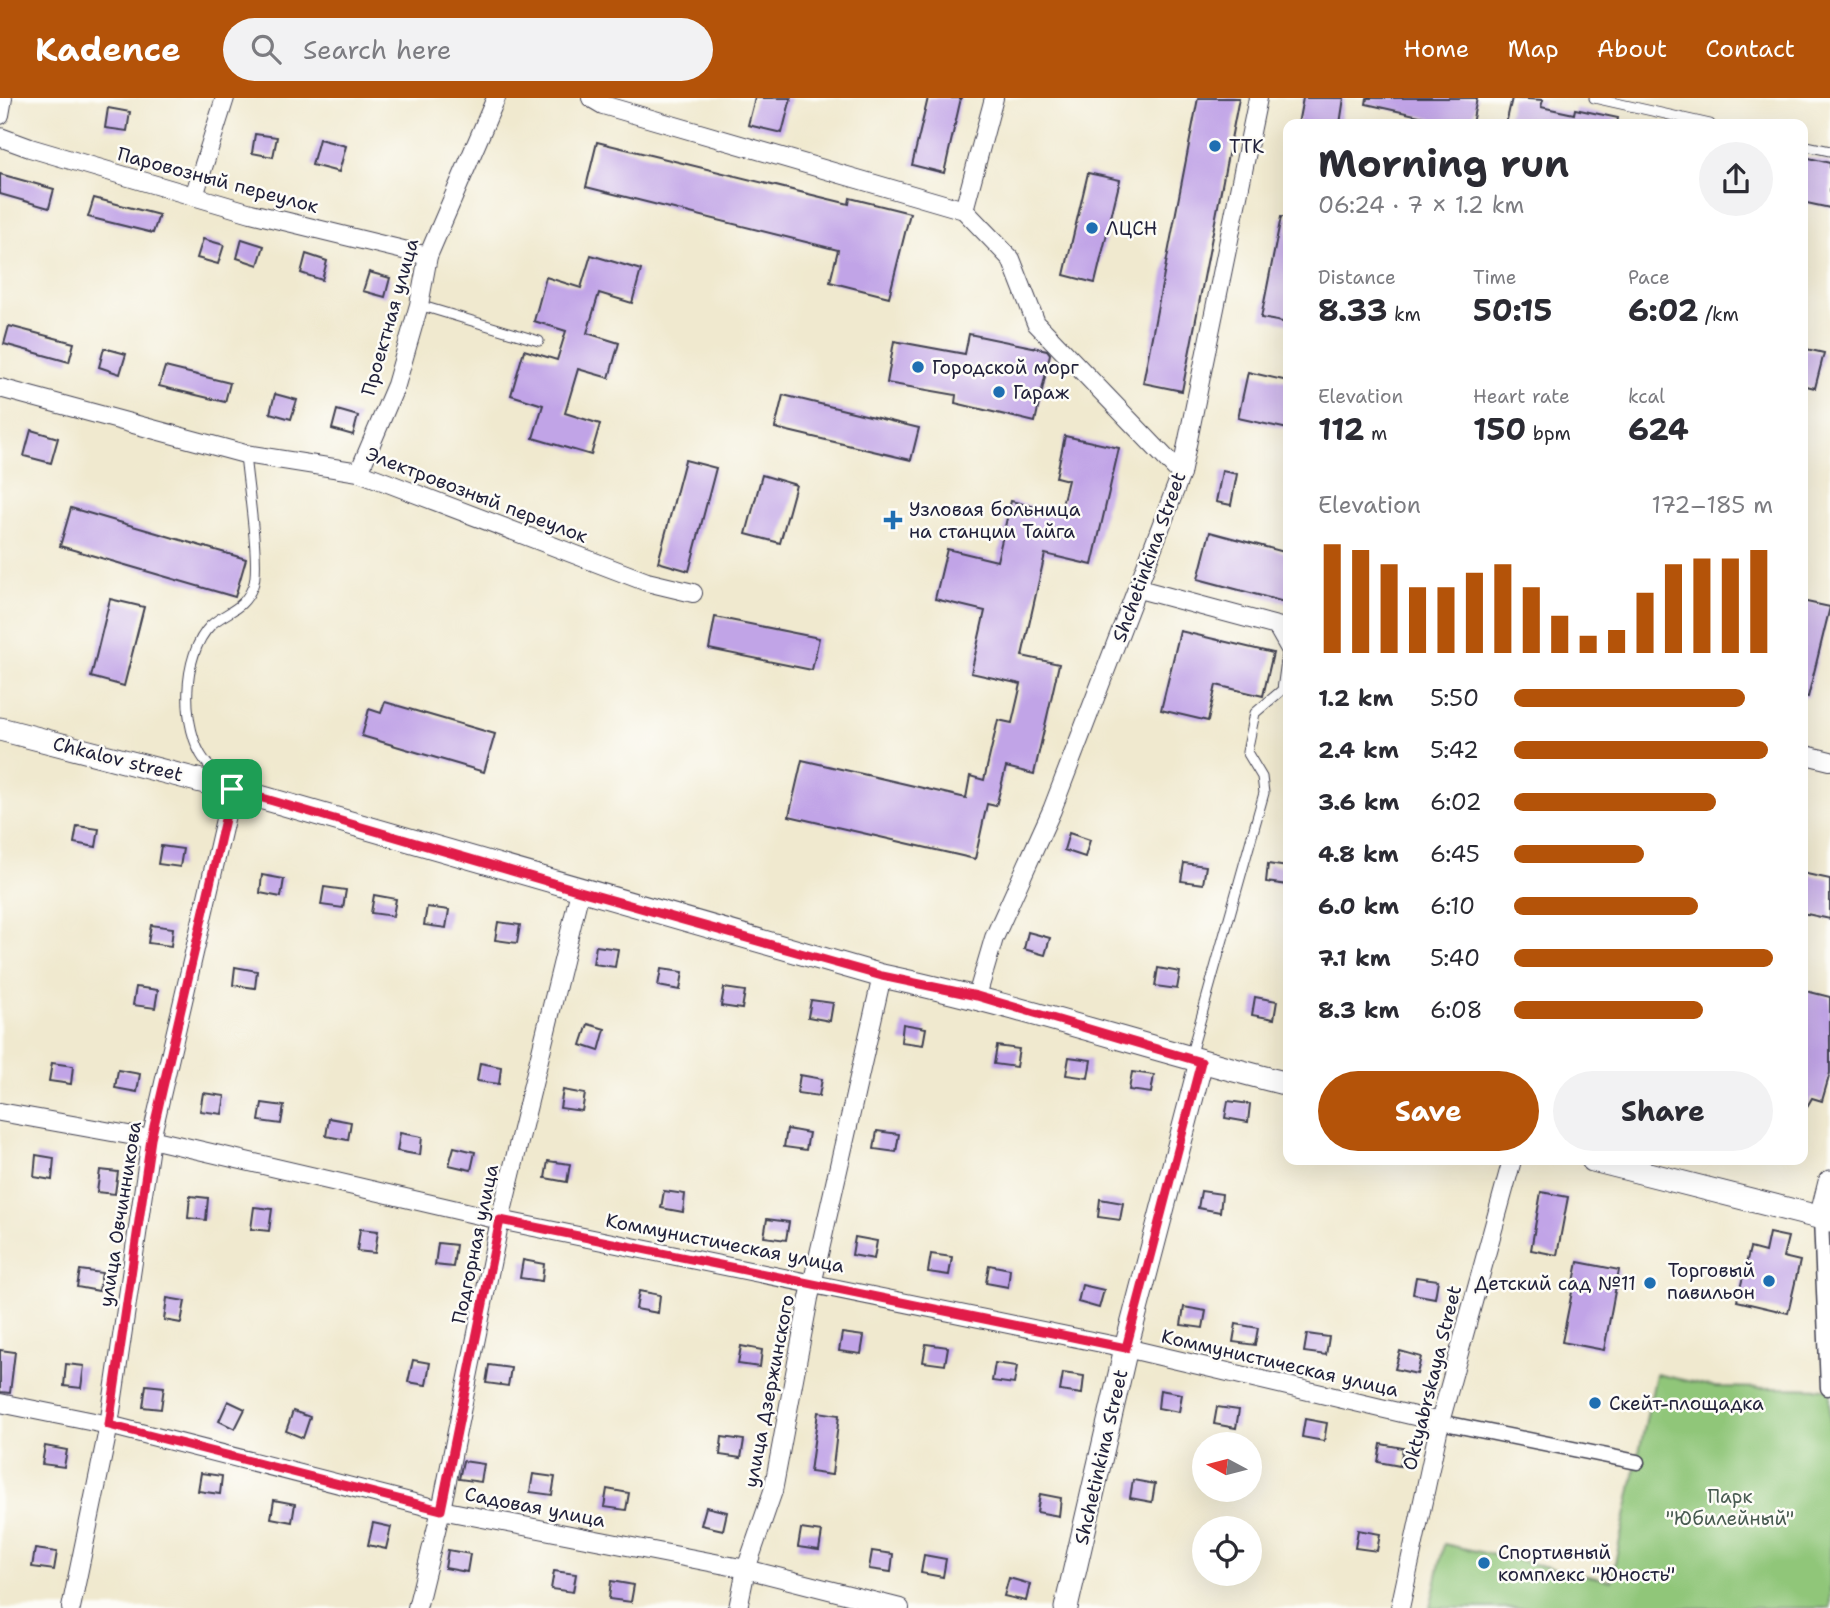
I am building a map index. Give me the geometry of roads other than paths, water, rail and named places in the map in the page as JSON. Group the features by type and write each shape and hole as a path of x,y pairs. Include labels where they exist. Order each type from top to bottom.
{"street":[{"path":"0,115 3,98"},
{"path":"194,196 225,98"},
{"name":"Проектная улица","path":"359,472 396,385 419,306 428,256 496,98"},
{"path":"591,98 603,105 964,210 1011,259 1036,323 1181,474"},
{"path":"964,210 994,98"},
{"name":"Shchetinkina Street","path":"977,996 994,938 1052,810 1181,474 1258,98"},
{"name":"Паровозный переулок","path":"0,136 30,149 194,196 428,256"},
{"name":"Электровозный переулок","path":"0,388 245,454 359,472 647,582 693,593"},
{"path":"1139,589 1279,626"},
{"name":"Chkalov street","path":"0,729 232,789 882,976 977,996 1195,1061 1283,1083"},
{"path":"1808,756 1830,761"},
{"name":"улица Овчинникова","path":"71,1608 109,1425 151,1139 232,789"},
{"name":"Подгорная улица","path":"417,1608 441,1510 500,1220 580,891"},
{"name":"улица Дзержинского","path":"738,1608 746,1569 773,1491 813,1282 882,976"},
{"name":"Shchetinkina Street","path":"1066,1608 1195,1061"},
{"name":"Коммунистическая улица","path":"0,1112 151,1139 500,1220 1126,1348 1440,1422"},
{"name":"Oktyabrskaya Street","path":"1400,1608 1440,1422 1510,1165"},
{"path":"1613,1165 1825,1219"},
{"path":"1828,1388 1825,1219 1830,1182"},
{"name":"Садовая улица","path":"0,1403 109,1425 441,1510 746,1569 900,1608"},
{"path":"1440,1422 1637,1462"}],"lane":[{"path":"1594,98 1688,119"},
{"path":"1808,146 1830,151"},
{"path":"419,306 539,341"},
{"path":"232,789 204,760 189,725 187,685 197,650 211,626 241,607 254,584 256,552 245,454"},
{"path":"1195,1061 1264,793 1262,777 1247,752 1255,713 1282,690 1283,683"}],"place":[{"name":"ТТК","path":"1215,146"},
{"name":"ЛЦСН","path":"1092,228"},
{"name":"Городской морг","path":"918,367"},
{"name":"Гараж","path":"999,392"},
{"name":"Узловая больница на станции Тайга","path":"893,520"},
{"name":"Торговый павильон","path":"1769,1281"},
{"name":"Детский сад №11","path":"1650,1283"},
{"name":"Скейт-площадка","path":"1595,1403"},
{"name":"Спортивный комплекс \"Юность\"","path":"1484,1563"}],"park label":[{"name":"Парк \"Юбилейный\"","path":"1730,1507"}]}
